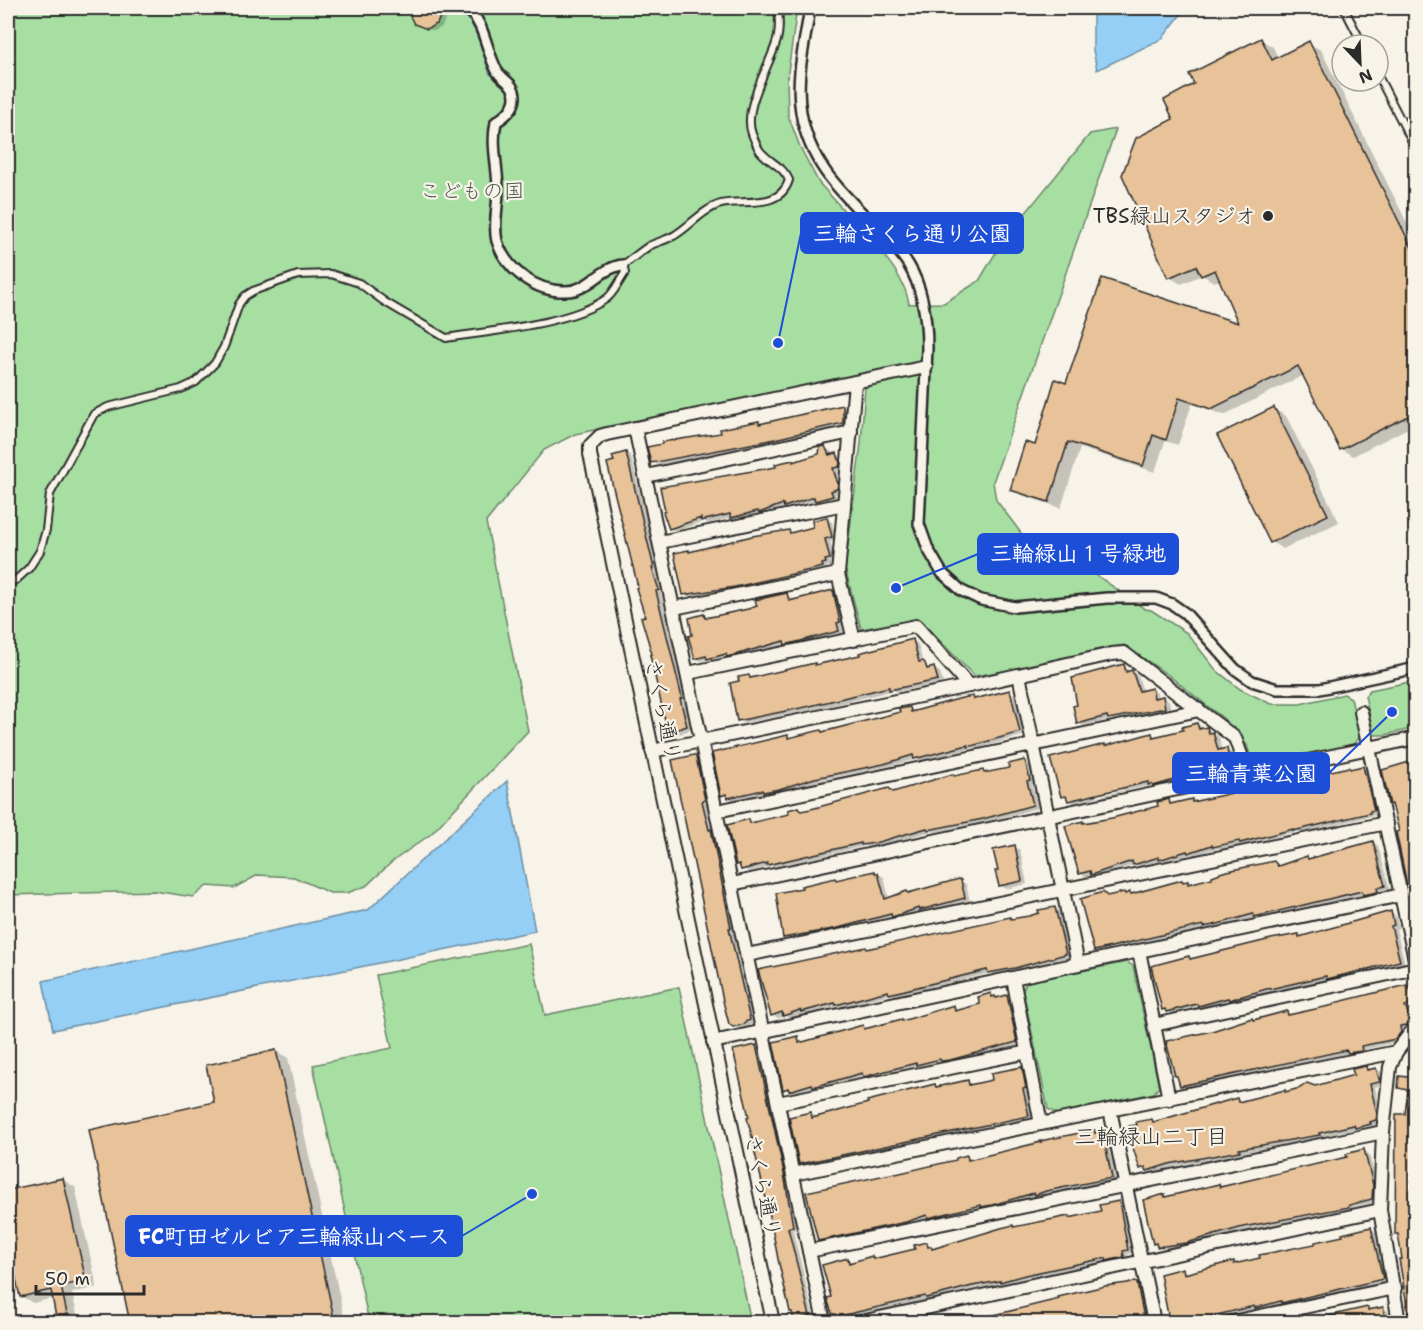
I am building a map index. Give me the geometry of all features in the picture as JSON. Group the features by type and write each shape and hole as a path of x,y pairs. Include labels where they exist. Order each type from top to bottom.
{"street":[{"path":"468,8 482,26 498,74 510,84 515,97 511,108 504,117 496,122 493,136 498,191 497,240 506,259 517,272 539,287 568,292 582,288 612,266 623,265"},
{"path":"810,8 799,82 801,112 809,143 831,181 899,251 914,276 921,298 927,331 919,524 927,549 942,573 963,591 981,600 1015,608 1107,598 1156,598 1172,604 1185,613 1235,669 1252,681 1277,689 1320,689 1416,668"},
{"name":"さくら通り","path":"773,1323 590,446 600,436 926,367"},
{"path":"854,640 838,573 855,382"},
{"path":"635,428 824,1323"},
{"path":"646,476 851,432"},
{"path":"660,542 844,504"},
{"path":"674,608 838,573"},
{"path":"688,673 916,626 969,686"},
{"path":"652,751 1124,653 1235,738 1248,774"},
{"path":"1019,675 1078,964"},
{"path":"717,811 1199,710"},
{"path":"1154,1025 1416,966 1361,712"},
{"path":"732,884 1416,738"},
{"path":"747,955 1386,823"},
{"path":"713,1042 1401,895"},
{"path":"1139,951 1168,1098"},
{"path":"1013,978 1041,1124"},
{"path":"1399,1323 1395,1288 1380,1210 1383,1132 1390,1067 1396,1052 1416,1026"},
{"path":"778,1103 1028,1052"},
{"path":"793,1174 1396,1052"},
{"path":"1110,1110 1154,1323"},
{"path":"809,1251 1383,1132"},
{"path":"861,1323 1380,1210"},
{"path":"1232,1323 1395,1288"}],"lane":[{"path":"8,583 16,580 29,568 40,551 46,530 50,494 94,414 108,407 181,389 196,382 215,363 224,347 239,304 253,291 298,275 332,274 359,282 386,302 446,338 521,326 581,313 609,298 625,273 623,265 650,246 673,236 709,209 721,204 770,200 781,196 787,189 789,180 785,171 759,150 751,131 750,117 777,41 778,8"},
{"path":"1344,8 1357,33"},
{"path":"1387,93 1416,150"}],"green space":[{"name":"こどもの国","path":"8,8 797,8 787,79 788,115 800,147 819,183 850,217 847,219 867,237 894,268 906,292 909,304 944,303 979,281 1002,242 1090,134 1116,129 993,482 996,500 1027,541 1089,570 1145,609 1151,610 1187,633 1216,670 1240,689 1271,704 1300,704 1344,694 1351,698 1360,737 1352,746 1259,762 1251,759 1247,745 1224,719 1167,674 1124,645 1041,665 974,676 919,619 861,629 845,568 861,443 866,373 575,434 544,450 486,522 528,731 431,834 393,861 366,886 347,893 330,893 294,877 258,875 234,888 207,886 193,897 154,891 8,895"},
{"path":"1415,681 1415,728 1385,735 1374,735 1365,696 1370,690"},
{"path":"529,944 545,1015 679,987 751,1322 369,1322 313,1065 392,1048 376,975"},
{"path":"1127,962 1133,966 1159,1087 1154,1093 1056,1114 1048,1109 1023,990 1026,982"}],"water":[{"path":"1093,8 1186,8 1162,39 1097,70 1093,50"},
{"path":"507,781 535,931 53,1030 43,981 368,910"}],"building":[{"path":"413,8 437,8 441,14 437,24 427,29 414,24 410,16"},
{"name":"TBS緑山スタジオ","path":"1261,38 1272,60 1309,41 1330,83 1330,93 1335,93 1416,256 1416,412 1340,450 1298,366 1211,409 1179,398 1166,440 1153,435 1143,466 1068,442 1049,502 1010,490 1025,442 1035,445 1055,379 1066,383 1102,278 1238,323 1215,270 1201,276 1196,266 1168,278 1122,175 1136,138 1173,119 1164,100 1194,84 1189,74"},
{"path":"843,405 843,423 766,441 651,463 647,447 662,444 662,442 721,433 720,429 759,421 759,424"},
{"path":"1274,407 1328,515 1270,543 1217,435"},
{"path":"825,446 829,455 837,453 840,463 839,467 833,468 838,485 837,489 831,491 833,496 815,501 814,497 784,507 783,504 759,513 758,511 731,518 730,514 701,521 701,518 669,529 663,512 665,511 660,487 776,467 775,464 793,460 793,462 819,454 820,447"},
{"path":"626,452 659,590 656,591 687,726 668,733 650,655 652,654 641,617 645,616 636,588 638,587 607,463 614,461 612,456"},
{"path":"827,517 832,537 825,539 830,559 825,560 823,567 735,587 683,595 674,553 689,550 689,552 752,536 789,530 790,533 813,527 812,521"},
{"path":"833,590 840,622 837,623 839,631 785,645 784,641 727,657 726,654 707,659 706,656 695,659 688,636 692,635 689,618 704,614 705,618 748,609 757,606 755,600 787,593 789,601"},
{"path":"913,639 919,662 923,661 927,669 934,667 938,680 889,690 889,687 737,721 730,683 739,681 738,677 749,675 750,678 815,663 815,665 860,655 859,653"},
{"path":"1124,664 1126,672 1132,670 1139,691 1152,688 1154,698 1163,696 1165,708 1108,719 1107,716 1077,724 1073,706 1077,705 1072,678"},
{"path":"1010,690 1020,732 968,747 968,745 914,759 913,755 884,764 815,778 779,789 763,792 762,790 728,798 726,794 721,796 712,753 788,735 788,738 821,730 822,732 900,712 899,709 910,707 911,712 962,698 973,696 974,699"},
{"path":"1197,723 1199,729 1207,727 1209,733 1213,732 1218,750 1227,748 1234,766 1193,774 1153,786 1148,785 1148,782 1068,801 1066,796 1061,797 1050,758 1152,733 1153,737 1183,730 1182,727"},
{"path":"694,755 750,1020 733,1027 729,1024 724,1005 672,760"},
{"path":"1025,760 1033,805 983,819 928,830 927,828 875,843 861,845 861,843 767,865 767,863 741,870 739,864 736,865 727,825 749,819 750,823 789,814 788,810 799,807 801,811 811,809 889,788 893,792 953,774 954,776 983,770 984,773 1009,768 1008,764"},
{"path":"1416,760 1416,784 1410,785 1416,810 1416,896 1412,896 1409,885 1407,885 1396,832 1399,831 1382,770"},
{"path":"1363,766 1374,810 1370,813 1240,843 1239,841 1213,847 1212,845 1159,860 1159,857 1133,865 1132,861 1091,875 1090,871 1079,874 1065,826 1083,821 1083,823 1112,818 1158,806 1157,802 1169,799 1170,804 1192,799 1192,802 1349,767 1350,769"},
{"path":"1373,841 1385,886 1377,888 1378,892 1363,895 1362,891 1094,951 1080,899 1103,892 1107,896 1124,892 1131,894 1182,880 1183,882 1188,881 1188,884 1212,878 1223,872 1274,861 1278,866 1307,856 1308,859"},
{"path":"1015,845 1022,881 999,886 993,850"},
{"path":"875,871 878,873 885,899 907,891 908,893 959,879 965,898 920,910 919,908 892,917 891,914 838,928 783,938 776,893 835,878 836,880"},
{"path":"1055,907 1066,954 1015,968 988,973 987,970 889,994 888,991 836,1005 835,1003 783,1016 782,1012 771,1016 758,970 866,947 867,949 1010,917 1011,919 1029,916 1039,913 1038,910"},
{"path":"1391,911 1394,925 1391,926 1400,961 1327,979 1326,976 1270,988 1229,1000 1228,998 1166,1012 1165,1009 1162,1010 1151,966 1271,939 1299,934 1299,937"},
{"path":"1407,985 1414,1004 1405,1006 1410,1018 1406,1025 1400,1026 1401,1032 1396,1039 1361,1046 1362,1051 1348,1053 1346,1050 1180,1086 1175,1076 1166,1041 1212,1031 1252,1018 1253,1020 1287,1011 1288,1015 1334,1005 1334,1003"},
{"path":"991,993 992,997 996,998 1007,995 1017,1042 950,1060 941,1061 940,1059 916,1065 916,1063 863,1077 862,1073 813,1087 812,1084 789,1091 788,1088 783,1090 773,1042 798,1036 799,1043 863,1025 864,1029 902,1019 902,1021 954,1005 955,1011 980,1004 978,997"},
{"path":"756,1045 783,1168 793,1226 788,1228 810,1316 794,1320 790,1312 778,1259 733,1050"},
{"path":"276,1050 335,1323 130,1323 89,1130 214,1102 206,1065"},
{"path":"1366,1066 1367,1070 1376,1068 1380,1082 1370,1084 1377,1114 1376,1120 1370,1122 1371,1124 1355,1128 1354,1125 1319,1133 1320,1135 1239,1149 1240,1151 1169,1164 1147,1171 1145,1167 1140,1169 1129,1126 1137,1125 1136,1122 1152,1119 1153,1122 1237,1098 1238,1102 1285,1090 1285,1092 1300,1088 1307,1083 1315,1086 1354,1075 1352,1069"},
{"path":"1022,1067 1026,1088 1023,1089 1029,1116 799,1164 789,1117 811,1112 812,1118 935,1084 936,1087 968,1080 969,1085 992,1080 991,1073"},
{"path":"1399,1076 1416,1078 1414,1173 1410,1173 1410,1219 1416,1217 1416,1316 1409,1317 1399,1259 1402,1259 1398,1234 1395,1234 1396,1114 1405,1114 1408,1090 1398,1088"},
{"path":"1095,1130 1095,1133 1105,1131 1107,1136 1109,1148 1106,1149 1112,1178 1035,1195 1034,1193 992,1205 981,1207 981,1205 928,1218 927,1215 906,1222 818,1241 806,1192 896,1174 956,1160 956,1158 967,1155 968,1160 1040,1141"},
{"path":"1364,1149 1373,1185 1372,1199 1349,1205 1349,1207 1243,1227 1186,1243 1157,1247 1156,1243 1153,1244 1143,1200 1219,1184 1220,1187 1347,1157 1346,1154"},
{"path":"63,1178 86,1281 61,1286 69,1323 57,1323 51,1290 20,1297 12,1261 8,1261 8,1190"},
{"path":"1119,1201 1128,1250 1123,1251 1124,1257 1106,1261 1106,1258 836,1317 832,1314 827,1298 831,1297 822,1265 848,1258 849,1263 872,1256 873,1259 915,1249 914,1245 927,1242 928,1247 931,1246 932,1249 1013,1225 1014,1227 1101,1211 1099,1205"},
{"path":"1371,1227 1383,1279 1281,1303 1281,1301 1255,1308 1254,1306 1180,1323 1177,1318 1169,1320 1160,1274 1183,1268 1184,1274 1234,1261 1234,1264 1260,1258 1259,1255 1315,1244 1315,1242"},
{"path":"1135,1282 1145,1323 978,1323 978,1319 1059,1299 1058,1297 1105,1286"},
{"path":"1368,1307 1368,1310 1383,1307 1386,1323 1324,1323 1323,1317"}],"waterway":[{"path":"456,8 469,18 474,27 491,73"}],"place":[{"name":"TBS緑山スタジオ","path":"1268,216"},
{"name":"三輪さくら通り公園","path":"778,343"},
{"name":"三輪緑山１号緑地","path":"896,588"},
{"name":"三輪青葉公園","path":"1392,712"},
{"name":"FC町田ゼルビア三輪緑山ベース","path":"532,1194"}],"district":[{"name":"三輪緑山二丁目","path":"1151,1136"}]}
